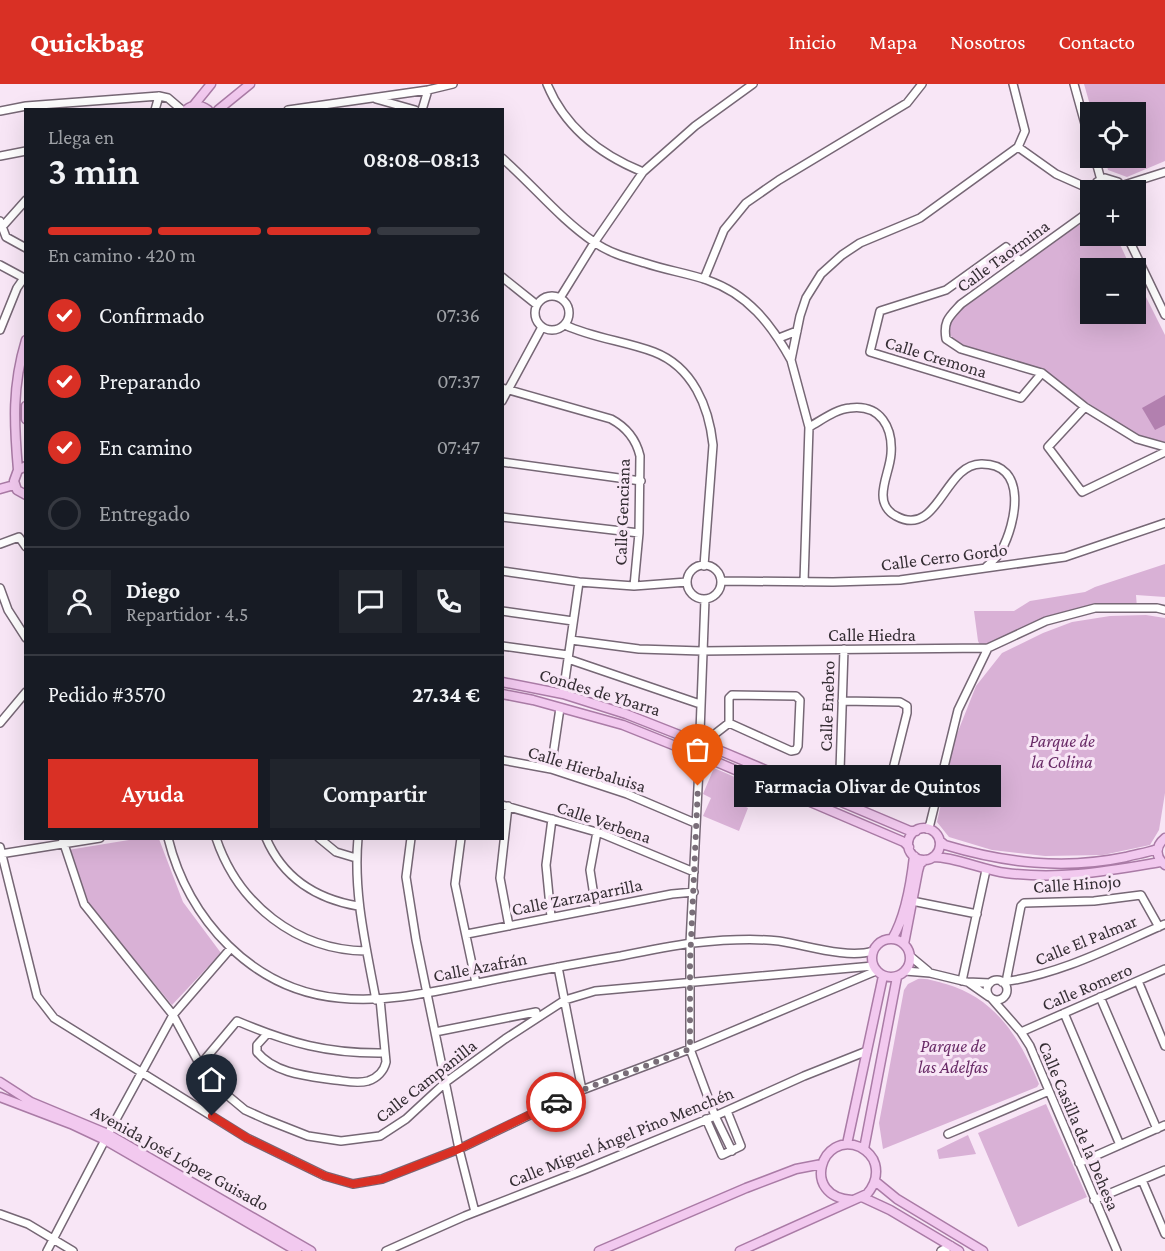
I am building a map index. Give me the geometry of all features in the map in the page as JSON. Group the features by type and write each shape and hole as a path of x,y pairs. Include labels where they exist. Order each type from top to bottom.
{"main road":[{"path":"187,108 211,84"},
{"path":"220,108 250,84"},
{"path":"187,108 201,106 204,108"},
{"path":"24,347 16,376 14,398 22,468 14,485 24,494"},
{"path":"0,489 14,485"},
{"name":"Condes de Ybarra","path":"504,682 563,694 626,714 687,738"},
{"name":"Condes de Ybarra","path":"504,694 623,725 682,749"},
{"path":"695,732 700,732 711,737 716,749 712,760 697,765 688,762 682,749 687,738 695,732"},
{"path":"716,749 910,831 930,828 945,845 989,858 1051,864 1101,862 1157,849"},
{"path":"712,760 904,842 914,856 904,911 898,930 892,939"},
{"path":"909,847 910,838 916,831"},
{"path":"914,856 1025,875 1083,875 1163,863 1157,849 1165,838"},
{"path":"864,1149 897,977 905,971 910,962 910,956 904,944 918,871 920,864 939,849 940,841"},
{"path":"847,1144 867,1051 877,971 873,951 880,942 892,939 904,944"},
{"path":"877,971 897,977"},
{"name":"Avenida José López Guisado","path":"0,1082 31,1102 107,1137 311,1251"},
{"name":"Avenida José López Guisado","path":"0,1097 107,1137 297,1251"},
{"path":"740,1251 862,1197 870,1190 875,1181 875,1164 864,1149 847,1144 832,1150 822,1164 820,1173 822,1182 834,1196 842,1200 852,1200"},
{"path":"599,1251 796,1168 822,1164"},
{"path":"875,1181 897,1199 983,1251"},
{"path":"862,1197 955,1249"}],"street":[{"path":"301,108 428,90 453,84"},
{"path":"548,84 563,113 586,139 611,158 644,172"},
{"path":"560,298 594,243 644,172 695,126 753,84"},
{"path":"704,279 724,230 747,203 779,180 866,130 907,103 922,84"},
{"path":"791,360 806,298 821,274 842,255 860,243 920,218 1018,147 1025,131 1013,84"},
{"path":"1074,84 1080,106"},
{"path":"423,108 428,90"},
{"path":"0,111 26,106 159,96 187,108"},
{"path":"156,108 159,96"},
{"path":"371,97 408,108"},
{"path":"1018,147 1056,174 1080,185"},
{"path":"0,156 24,151"},
{"path":"504,160 553,208 594,243 626,257 720,285 764,317 779,338 791,360 809,427 804,582"},
{"path":"1098,168 1101,180 1110,178 1112,180"},
{"path":"1144,180 1165,172"},
{"path":"24,202 1,224 6,237 24,247"},
{"name":"Calle Taormina","path":"1080,218 961,304 947,320 944,327 946,339 961,350 1042,374 1085,408 1137,438 1165,447"},
{"path":"1133,246 1162,299 1165,315"},
{"name":"Calle Cremona","path":"1020,261 1006,247 946,290 880,311 870,352 1021,398 1042,374"},
{"path":"0,265 24,277"},
{"path":"0,330 17,288 24,279"},
{"path":"504,279 537,305"},
{"path":"565,325 569,310 560,298 545,298 537,305 535,315 542,327 551,330 565,325 595,337 663,356 684,372 698,390 711,426 713,445 705,566"},
{"path":"505,389 542,327"},
{"path":"779,338 797,331"},
{"name":"Calle Genciana","path":"505,389 610,419 620,424 638,447 641,481 634,586"},
{"path":"809,427 835,412 851,408 877,413 890,433 891,455 882,493 884,502 886,508 895,516 906,520 923,518 933,509 954,478 974,465 994,466 1004,472 1012,480 1015,503 1001,552 985,568"},
{"path":"1085,408 1048,447 1082,492 1165,452"},
{"path":"504,462 641,481"},
{"path":"504,517 639,533"},
{"name":"Calle Cerro Gordo","path":"721,581 900,580 1065,556 1165,523"},
{"path":"0,544 19,537 24,544"},
{"path":"1001,552 1004,560 1009,563"},
{"path":"705,566 714,569 721,581 715,596 705,599 694,596 687,582 691,572 705,566"},
{"name":"Calle Genciana","path":"504,571 579,582 634,586 687,582"},
{"path":"563,694 579,582"},
{"path":"0,588 8,610 24,633"},
{"path":"700,732 705,599"},
{"name":"Calle Hiedra","path":"571,640 639,649 702,651 988,648 1046,621 1095,608 1165,610"},
{"path":"0,612 8,610"},
{"path":"504,611 573,621"},
{"path":"504,646 568,657 700,704"},
{"path":"930,828 958,710 988,648"},
{"name":"Calle Enebro","path":"839,801 844,649"},
{"path":"0,723 24,694"},
{"path":"732,695 796,696 800,700 796,750 792,751 729,723 729,698 732,695"},
{"path":"842,701 900,702 907,706 892,773 882,784"},
{"path":"551,770 560,708"},
{"path":"711,737 729,723"},
{"name":"Calle Hierbaluisa","path":"504,760 551,770 627,794 695,823"},
{"path":"697,765 699,768 689,982 690,1049 715,1116 732,1151"},
{"name":"Calle Verbena","path":"505,805 597,832 694,872"},
{"path":"551,917 546,865 552,819"},
{"path":"596,909 590,870 597,832"},
{"name":"Calle Azafrán","path":"168,840 174,864 189,897 203,918 231,948 266,973 297,988 338,998 378,1000 426,993 690,943 754,940 776,941 859,954 873,951"},
{"path":"217,840 237,883 279,924 333,948 366,951"},
{"path":"267,840 279,862 307,889 326,898 358,906"},
{"path":"321,840 336,852 356,858"},
{"path":"267,1034 255,1048 261,1058 278,1068 312,1077 359,1083 370,1081 385,1068 378,1000 358,906 357,840"},
{"path":"411,840 406,877 426,993 459,1149 475,1212"},
{"path":"461,840 455,884 476,983"},
{"path":"503,840 500,878 509,926"},
{"path":"62,841 1,851 37,996 54,1018 247,1138 325,1176 353,1184 382,1179 459,1149 582,1090 690,1049 877,971"},
{"name":"Calle Campanilla","path":"62,841 84,904 173,1015 200,1065 221,1090 246,1110 308,1136 341,1141 380,1136 406,1119 446,1082 505,1039 565,1000 595,991 689,982 877,971"},
{"path":"964,981 986,870"},
{"name":"Calle Zarzaparrilla","path":"467,934 672,894 694,892"},
{"name":"Calle Hinojo","path":"1005,984 1021,906 1024,903 1094,901 1141,895 1162,926"},
{"path":"912,901 977,914"},
{"name":"Calle El Palmar","path":"1005,984 1050,972 1162,926"},
{"path":"47,1251 173,1015 231,948"},
{"path":"910,956 930,973"},
{"path":"558,967 582,1090"},
{"name":"Calle Romero","path":"1021,1032 1165,969"},
{"path":"905,971 930,973 964,981 990,983 996,981 1005,984 1004,997 998,1000 991,998 964,981"},
{"path":"1138,981 1165,1046"},
{"path":"990,983 987,991 991,998"},
{"name":"Calle Casilla de la Dehesa","path":"1004,997 1008,1016"},
{"path":"1100,997 1157,1129"},
{"name":"Calle Casilla de la Dehesa","path":"991,998 1008,1016 1030,1046 1117,1251"},
{"path":"435,1032 536,1012"},
{"path":"1064,1013 1120,1145"},
{"path":"200,1065 237,1021 300,1045 330,1050 385,1053"},
{"name":"Calle Miguel Ángel Pino Menchén","path":"386,1251 475,1212 715,1116 867,1051"},
{"path":"948,1134 1049,1091"},
{"path":"706,1119 722,1155 741,1146 727,1111"},
{"path":"1079,1163 1165,1125"},
{"path":"1094,1200 1165,1170"},
{"path":"1142,1180 1165,1234"},
{"path":"0,1214 28,1224 55,1238 73,1251"},
{"path":"941,1251 955,1249"}],"green space":[{"path":"1084,84 1165,84 1165,161 1127,177 1108,170 1108,168 1146,168 1146,102 1089,102"},
{"path":"1080,224 1080,246 1121,246 1126,258 1080,258 1080,324 1146,324 1146,297 1165,335 1165,443 1139,436 1042,373 961,349 944,327 961,304 1020,261"},
{"path":"1165,564 1165,597 1136,595 1137,608 1095,608 1046,621 988,648 981,647 978,641 974,611 1014,611 1030,601 1085,592"},
{"name":"Parque de la Colina","path":"1146,615 1165,618 1165,793 1159,830 1150,845 1103,855 1045,856 992,850 949,837 937,822 955,739 976,686 1002,653 1072,622 1110,616"},
{"path":"714,768 751,784 742,805 748,808 739,831 703,816 711,798 703,794"},
{"path":"129,840 159,840 183,902 221,953 172,1005 87,902 68,850"},
{"name":"Parque de las Adelfas","path":"918,979 932,980 964,991 993,1010 1015,1037 1039,1084 1037,1087 883,1149 879,1123 904,990 908,984"},
{"path":"1046,1104 1087,1197 1018,1227 978,1133"},
{"path":"968,1135 976,1154 939,1159 937,1150"}],"shaded area":[{"path":"1165,395 1165,425 1155,430 1142,408"}],"way so far":[{"path":"556,1102 690,1049 690,943 698,786"}],"place":[{"name":"Farmacia Olivar de Quintos","path":"698,786"}],"route":[{"path":"212,1116 247,1138 325,1176 353,1184 382,1179 459,1149 556,1102"}]}
